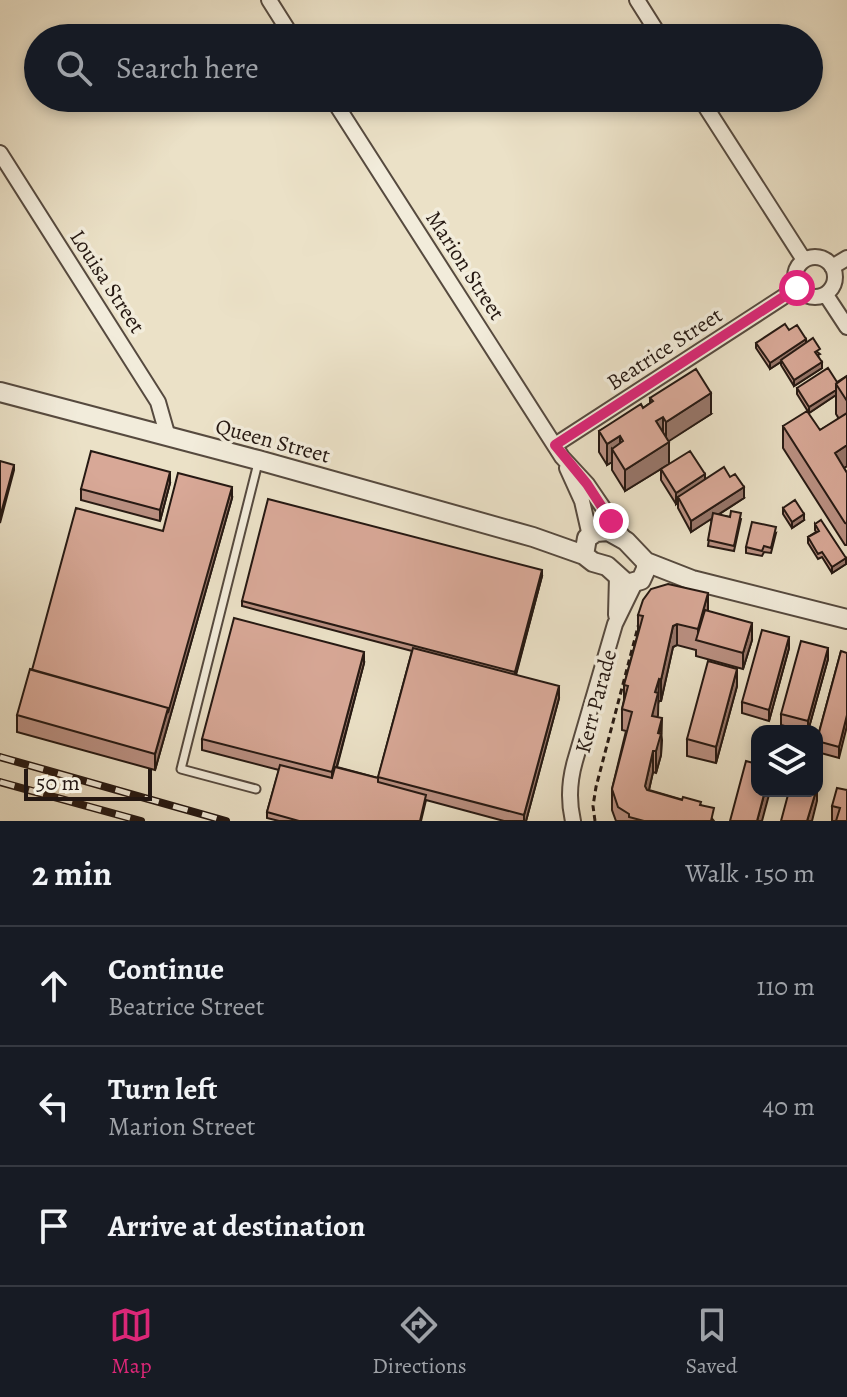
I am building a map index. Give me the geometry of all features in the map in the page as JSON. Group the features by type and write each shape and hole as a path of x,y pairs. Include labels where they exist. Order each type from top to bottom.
{"street":[{"path":"269,0 284,24"},
{"path":"637,0 652,24"},
{"name":"Marion Street","path":"341,112 559,451 587,484 626,541"},
{"path":"709,112 804,260"},
{"name":"Louisa Street","path":"0,153 158,402 168,437"},
{"path":"816,257 828,261 832,267 834,285 826,295 807,296 797,288 796,270 804,260 816,257"},
{"path":"832,267 847,258"},
{"name":"Beatrice Street","path":"559,451 797,288"},
{"path":"826,295 847,327"},
{"name":"Queen Street","path":"0,392 533,537 587,543"},
{"name":"Marion Street","path":"559,451 582,501 587,543"},
{"path":"642,574 626,541 608,531 596,532 587,543 593,562 607,566 627,584 642,574 692,580 847,619"},
{"name":"Kerr Parade","path":"573,821 569,804 570,781 615,624 642,574"},
{"name":"Kerr Parade","path":"615,624 617,576"}],"lane":[{"path":"256,789 181,769 258,460"}],"path":[{"name":"Kerr Parade","path":"595,821 593,806 596,787 638,624"}],"building":[{"path":"785,324 789,330 797,325 806,339 770,363 756,343"},
{"path":"813,338 820,349 815,352 822,362 794,380 781,360"},
{"path":"828,368 837,382 836,390 809,407 797,388"},
{"path":"696,369 711,393 666,422 663,417 656,421 669,442 625,470 612,449 623,441 620,436 607,444 599,431 641,404 643,408 653,401 650,398"},
{"path":"847,376 847,401 836,384"},
{"path":"807,411 820,430 847,413 847,445 835,453 847,473 847,524 783,426"},
{"path":"91,451 170,472 160,510 81,489"},
{"path":"690,451 705,474 676,493 661,469"},
{"path":"0,461 14,465 0,517"},
{"path":"724,467 730,477 735,474 744,487 691,521 678,497"},
{"path":"178,473 232,487 168,713 168,708 32,670 76,508 163,531"},
{"path":"268,499 542,570 515,672 242,601"},
{"path":"795,500 804,514 792,522 783,508"},
{"path":"731,511 741,513 734,546 708,540 713,513 730,517"},
{"path":"821,520 846,558 832,567 822,552 818,554 808,537 819,531 815,524"},
{"path":"752,522 776,527 771,548 764,546 762,551 746,547"},
{"path":"668,584 708,593 698,629 677,624 673,626 661,680 655,692 658,693 652,716 662,718 658,733 661,734 656,751 653,751 645,786 647,790 682,800 683,797 714,808 711,821 644,821 629,817 618,807 612,789 632,712 622,709 628,686 624,685 643,616 638,615 651,589"},
{"path":"705,610 752,623 743,653 696,640"},
{"path":"234,618 364,652 332,772 202,739"},
{"path":"762,630 789,637 769,710 742,702"},
{"path":"801,641 828,648 808,721 781,714"},
{"path":"413,648 559,686 524,815 378,777"},
{"path":"841,651 847,653 847,715 839,747 823,743 821,725"},
{"path":"708,661 737,669 716,747 687,739"},
{"path":"30,669 168,708 155,754 17,715"},
{"path":"746,761 751,762 751,797 763,797 757,821 730,821"},
{"path":"280,765 332,778 335,767 426,795 420,821 299,821 267,812"},
{"path":"837,788 847,790 847,821 836,821 840,808 832,806"},
{"path":"787,797 814,797 807,821 781,821"}],"railway":[{"path":"0,757 226,821"},
{"path":"0,782 141,821"}],"route":[{"path":"611,521 587,484 555,445 797,288"}]}
